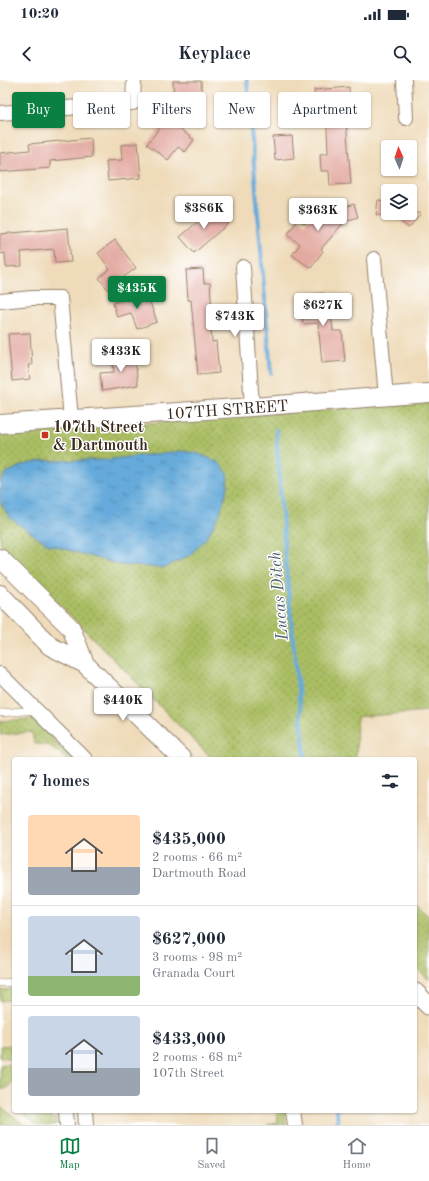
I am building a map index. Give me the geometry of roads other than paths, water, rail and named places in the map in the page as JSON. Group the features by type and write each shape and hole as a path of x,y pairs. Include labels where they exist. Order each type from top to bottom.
{"street":[{"path":"0,113 133,104 134,80"},
{"path":"404,80 406,118"},
{"path":"374,259 386,397"},
{"path":"243,267 252,407"},
{"path":"0,301 32,298 60,298 71,419"},
{"name":"107TH STREET","path":"0,424 252,407 429,393"},
{"path":"0,558 71,628 85,664"},
{"path":"0,594 50,646 85,664 180,757"},
{"path":"0,674 83,757"},
{"path":"417,994 429,1006"},
{"path":"66,1113 68,1125"},
{"path":"85,1113 86,1125"},
{"path":"293,1113 295,1125"}],"lane":[{"path":"0,713 36,710"},
{"path":"0,983 12,982"}],"water":[{"path":"180,451 197,453 218,462 227,472 228,487 219,516 207,537 190,555 164,568 120,565 47,544 10,518 0,502 0,483 6,473 23,465 42,461 103,460"}],"waterway":[{"name":"Lucas Ditch","path":"247,80 271,373"},
{"name":"Lucas Ditch","path":"276,430 285,557 305,757"},
{"name":"Lucas Ditch","path":"337,1113 338,1125"}],"place":[{"name":"107th Street & Dartmouth","path":"45,435"}]}
